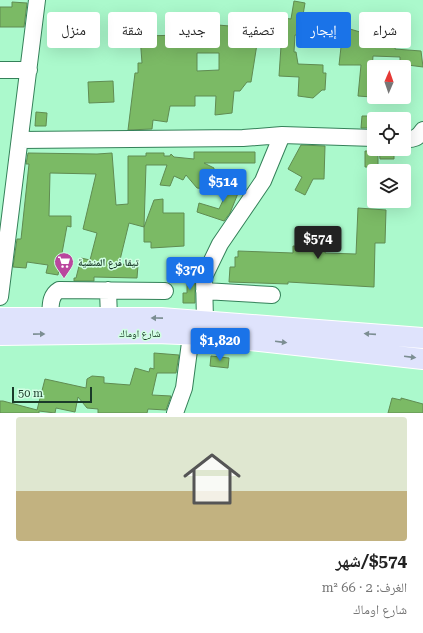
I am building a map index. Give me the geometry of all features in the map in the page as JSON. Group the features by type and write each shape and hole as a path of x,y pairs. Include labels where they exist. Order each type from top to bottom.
{"main road":[{"name":"شارع اوماك","path":"0,318 109,318 205,321 423,338"},
{"name":"شارع اوماك","path":"0,335 156,333 254,339 423,359"}],"street":[{"path":"0,297 37,0"},
{"path":"0,70 29,70"},
{"path":"411,140 419,135 423,130"},
{"path":"20,140 243,138 282,135 367,138"},
{"path":"205,321 204,277 220,244 263,181 282,135"},
{"path":"50,318 51,298 54,293 59,290 165,291"},
{"path":"108,290 109,318"},
{"path":"204,292 272,295"},
{"path":"175,413 184,388 191,335"}],"building":[{"path":"294,1 305,3 304,12 296,12 294,52 296,52 298,64 323,65 323,73 326,73 325,90 322,90 313,98 298,96 299,77 279,76 281,48 288,48 288,19 291,19"},
{"path":"12,2 27,3 24,27 0,27 0,7 12,7"},
{"path":"220,25 228,26 228,48 256,48 251,82 247,82 240,91 234,91 232,113 215,115 216,96 195,96 195,106 170,106 167,122 153,120 152,129 128,130 135,73 138,73 138,63 142,63 141,48 157,48 157,36 165,35 165,48 220,48","holes":["197,53 219,53 219,70 197,71"]},
{"path":"351,29 359,32 359,48 395,48 421,51 423,67 411,65 411,60 400,60 400,57 373,56 373,60 367,60 367,97 358,96 361,65 339,65 341,48 351,48"},
{"path":"113,81 114,102 89,103 88,82"},
{"path":"36,112 47,113 46,126 35,126"},
{"path":"362,116 367,116 367,128 361,128"},
{"path":"301,145 325,146 324,179 313,179 305,195 295,190 302,177 288,169"},
{"path":"365,151 367,151 367,156 378,156 378,164 367,164 367,167 365,167"},
{"path":"194,152 255,152 255,163 204,163 214,168 213,183 206,189 197,188 186,175 183,180 174,176 170,186 160,185 167,165 146,165 144,227 129,223 119,264 138,265 137,278 94,277 94,281 74,281 81,258 90,260 97,233 83,229 96,174 50,173 49,216 71,216 71,227 67,226 58,275 46,273 48,265 27,262 26,268 13,267 17,239 21,239 29,164 26,164 28,153 112,153 116,205 128,204 128,156 146,156 146,153 164,153 164,156 170,156 171,154 174,157 194,159"},
{"path":"380,156 394,156 394,159 380,159"},
{"path":"234,177 243,181 230,213 224,221 197,212 199,203 219,209"},
{"path":"163,199 163,213 184,213 184,246 151,248 151,242 144,242 144,227 154,200"},
{"path":"358,208 386,210 385,243 375,243 374,287 288,282 288,284 229,282 230,267 235,267 235,257 238,257 238,251 293,253 293,246 326,248 325,253 356,254"},
{"path":"187,276 195,276 195,303 183,303 183,293 187,293"},
{"path":"154,353 179,355 176,373 157,373 152,395 171,396 166,410 148,409 147,413 98,413 98,409 87,408 78,397 75,412 56,408 55,413 39,411 39,413 0,413 0,401 37,410 45,379 86,388 87,379 92,376 104,377 104,383 130,385 135,368 149,372 150,368 154,369"},
{"path":"211,356 229,358 228,368 210,366"},
{"path":"392,398 401,400 401,398 423,404 423,413 388,413"}],"place":[{"name":"تيقا فرع المنشية","path":"64,279"}]}
